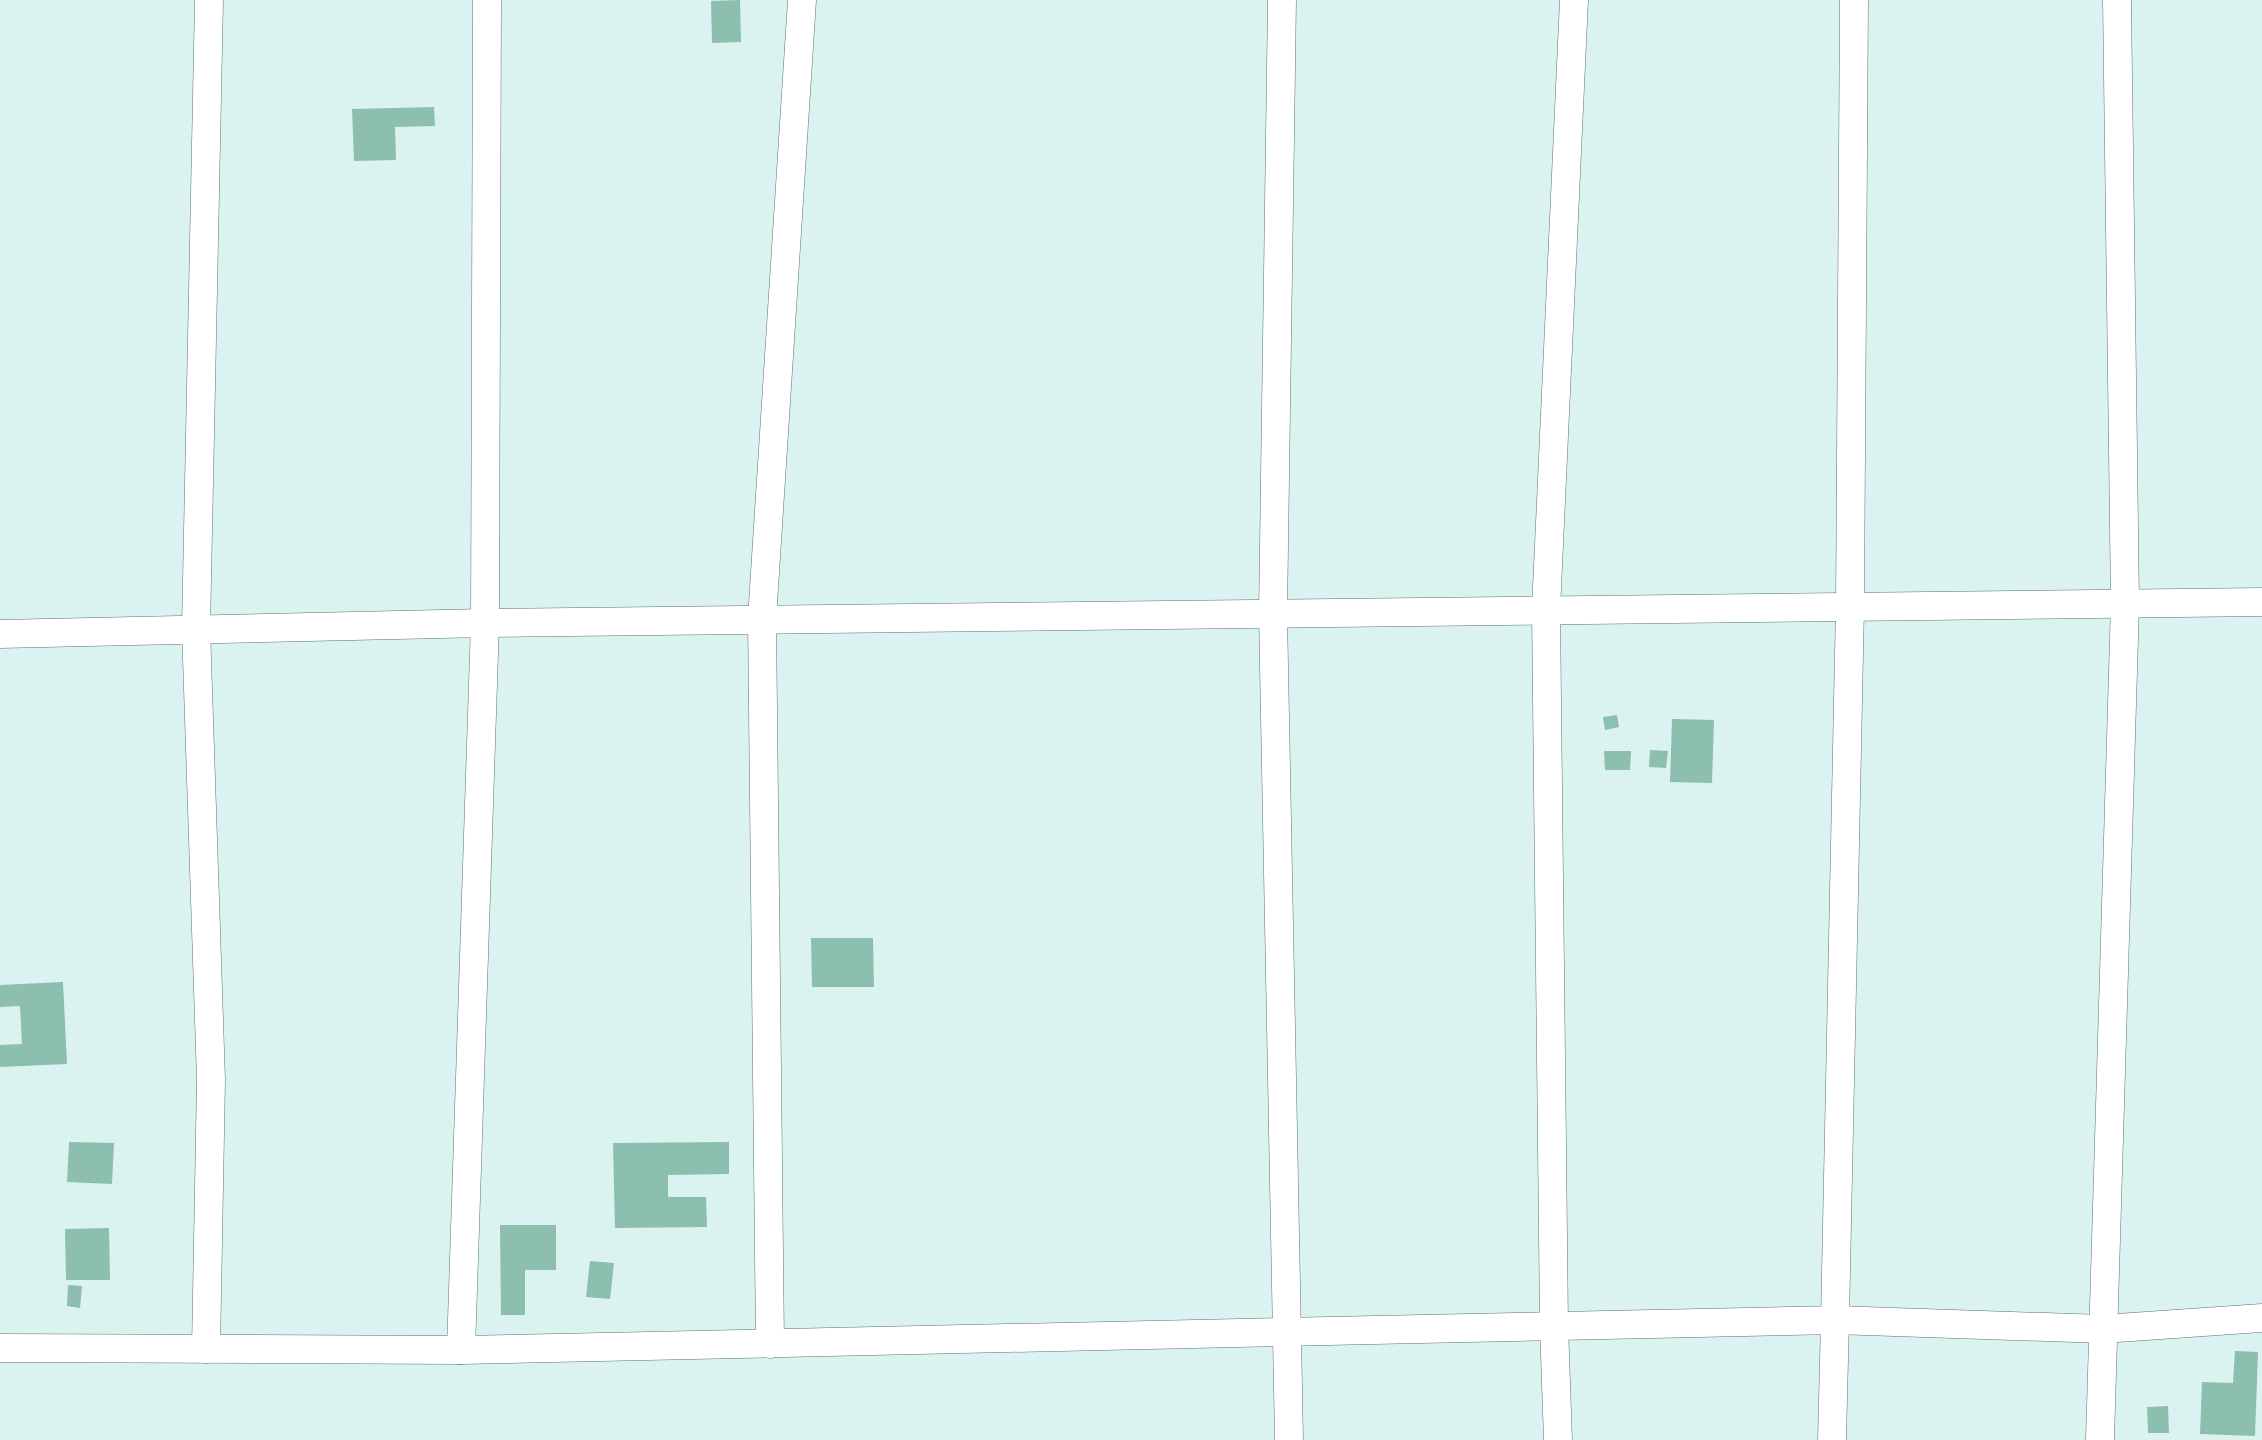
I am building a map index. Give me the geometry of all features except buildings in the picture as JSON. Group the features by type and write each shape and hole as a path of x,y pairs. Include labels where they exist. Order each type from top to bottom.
{"street":[{"path":"206,1349 211,1080 196,628 209,0"},
{"path":"461,1350 485,623 487,0"},
{"path":"770,1344 762,619 802,0"},
{"path":"1282,0 1273,614 1289,1440"},
{"path":"1558,1440 1554,1326 1546,610 1574,0"},
{"path":"1832,1440 1850,606 1854,0"},
{"path":"2100,1440 2125,604 2117,0"},
{"path":"0,634 196,628 762,619 2262,602"},
{"path":"0,1348 461,1350 1835,1320 2103,1329 2262,1318"}]}
